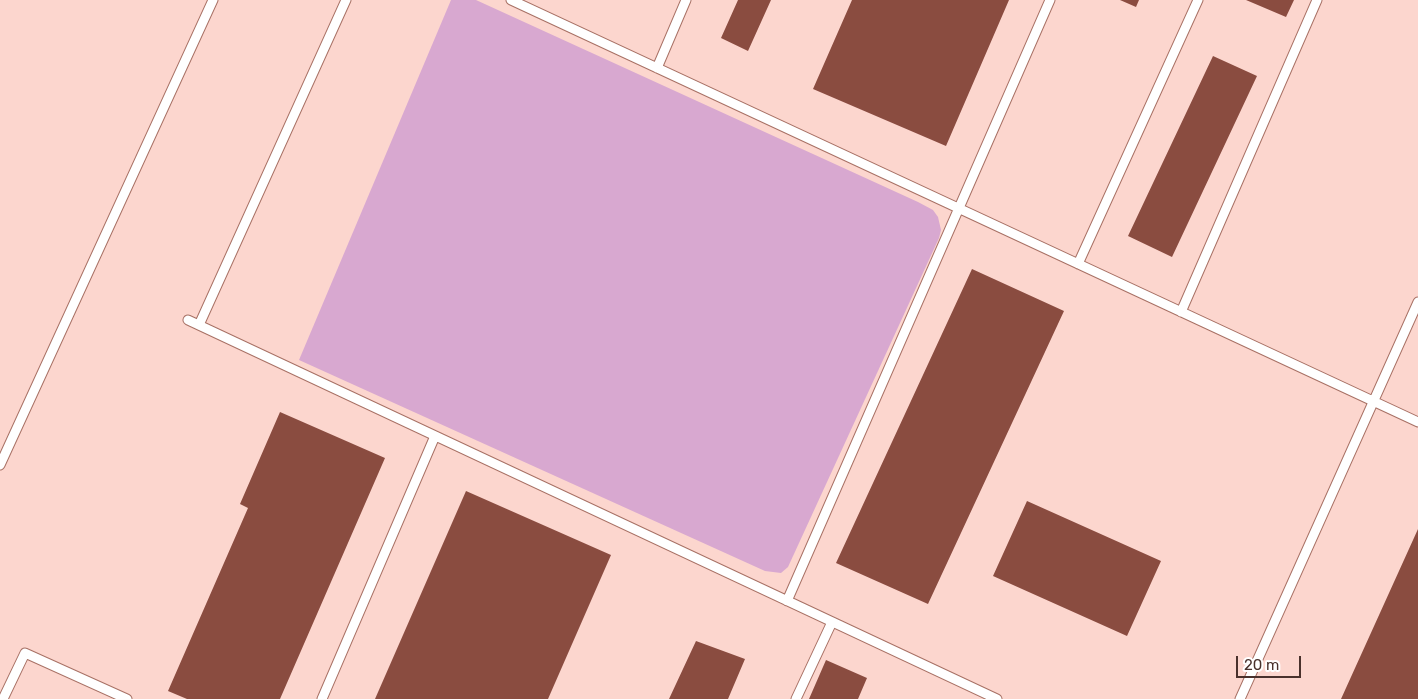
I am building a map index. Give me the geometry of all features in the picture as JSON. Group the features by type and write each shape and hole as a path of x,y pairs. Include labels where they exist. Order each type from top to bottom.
{"lane":[{"path":"0,465 213,0"},
{"path":"200,325 346,0"},
{"path":"511,0 1418,422"},
{"path":"657,68 686,0"},
{"path":"787,601 1050,0"},
{"path":"1078,264 1198,0"},
{"path":"1181,312 1317,0"},
{"path":"1240,699 1418,302"},
{"path":"188,320 996,699"},
{"path":"322,699 435,436"},
{"path":"796,699 832,622"},
{"path":"3,699 25,653 127,699"}],"shaded area":[{"path":"451,0 476,0 918,202 933,210 938,217 941,230 939,238 788,567 781,573 765,571 299,360"}],"building":[{"path":"738,0 771,0 748,51 721,38"},
{"path":"852,0 1009,0 946,146 813,89"},
{"path":"1120,0 1139,0 1136,7"},
{"path":"1246,0 1294,0 1286,17"},
{"path":"1213,56 1257,76 1172,257 1128,236"},
{"path":"972,269 1064,311 928,604 836,563"},
{"path":"280,412 385,458 280,699 187,699 168,691 248,508 240,504"},
{"path":"466,491 611,555 548,699 375,699"},
{"path":"1027,501 1161,561 1127,636 993,576"},
{"path":"1418,529 1418,699 1341,699"},
{"path":"696,641 745,659 728,699 669,699"},
{"path":"826,660 867,678 858,699 809,699"}]}
